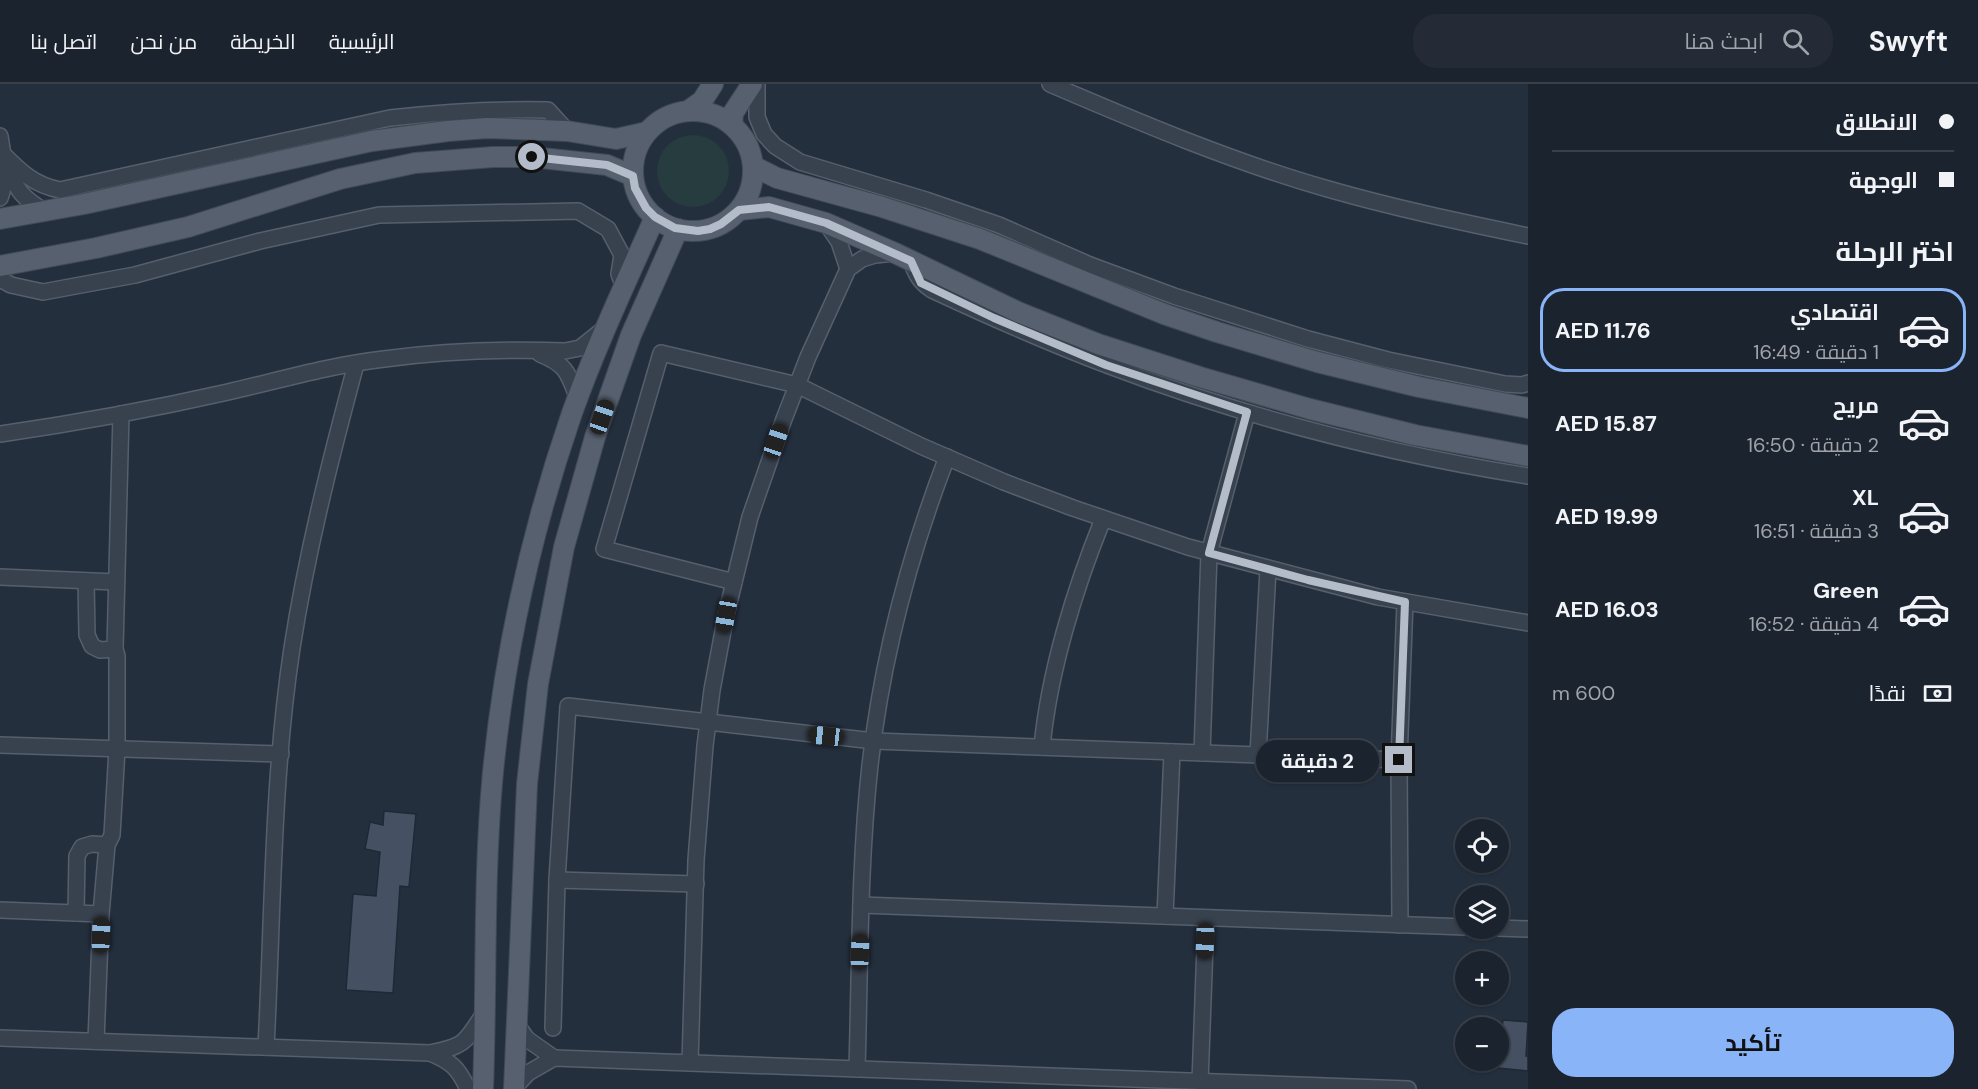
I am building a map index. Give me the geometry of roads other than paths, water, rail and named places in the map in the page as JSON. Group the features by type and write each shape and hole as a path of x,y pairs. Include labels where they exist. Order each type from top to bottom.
{"main road":[{"path":"688,111 711,114 732,125 746,144 753,166 750,189 739,210 721,224 698,231 678,229 655,217 640,198 633,176 636,153 647,132 665,118 688,111 702,101 713,84"},
{"path":"732,125 734,113 752,84"},
{"path":"0,219 44,212 381,140 487,128 567,131 616,139 647,132"},
{"path":"0,266 96,248 188,226 340,179 415,163 493,157 532,157 607,165 633,176"},
{"path":"753,166 777,178 962,232 1153,309 1217,332 1317,363 1430,389 1528,408"},
{"path":"739,210 769,207 826,223 1038,320 1098,344 1200,377 1310,409 1415,435 1528,456"},
{"path":"483,1089 489,841 493,772 526,571 556,464 578,399 655,217"},
{"path":"514,1089 527,784 538,684 564,548 595,437 631,335 678,229"}],"street":[{"path":"757,84 757,117 764,134 775,146 800,162 937,203 999,225 1090,265 1174,296 1308,339 1388,360 1505,384 1528,383"},
{"path":"1050,84 1206,148 1297,180 1408,211 1528,236"},
{"path":"2,158 34,182 60,190 390,118 492,109 548,110 567,131"},
{"path":"0,136 3,190 0,198"},
{"path":"2,158 15,188 23,197 44,212"},
{"path":"0,279 11,285 43,292 135,275 260,241 379,215 578,211 608,229 622,255 620,274 624,286"},
{"path":"826,223 841,248 848,269"},
{"path":"690,1063 700,804 708,722 734,582 750,517 797,385 848,269 862,259 875,255 903,257 921,283 994,318 1106,365 1247,412 1365,444 1455,464 1528,476"},
{"path":"0,434 121,414 229,392 299,374 356,364 451,352 565,351 580,348 607,326"},
{"path":"532,350 557,361 565,370 578,399"},
{"path":"734,582 604,549 661,353 797,385 921,446 1004,482 1103,519 1209,553 1405,602 1528,623"},
{"path":"266,1047 278,786 292,649 326,476 356,364"},
{"path":"1202,753 1209,553 1247,412"},
{"path":"96,1041 101,914 107,845 112,835 117,748 117,656 115,649 121,414"},
{"path":"856,1069 861,905 873,741 888,650 910,564 947,457"},
{"path":"1042,747 1052,686 1071,611 1103,519"},
{"path":"1258,755 1269,569"},
{"path":"0,577 116,582"},
{"path":"86,580 87,635 92,646 100,650 115,649"},
{"path":"1400,925 1399,760 1405,602"},
{"path":"553,1028 557,880 568,706 873,741 1399,760"},
{"path":"0,745 281,754"},
{"path":"1165,916 1172,752"},
{"path":"76,913 77,856 82,847 92,844 107,845"},
{"path":"557,880 696,884"},
{"path":"861,905 1455,927"},
{"path":"0,910 101,914"},
{"path":"1200,1082 1206,918"},
{"path":"1509,928 1528,929"},
{"path":"0,1038 429,1053 459,1046 468,1038 484,1013"},
{"path":"517,1025 527,1039 554,1058"},
{"path":"429,1053 445,1059 455,1067 468,1089"},
{"path":"514,1089 528,1073 554,1058 1408,1089"}]}
